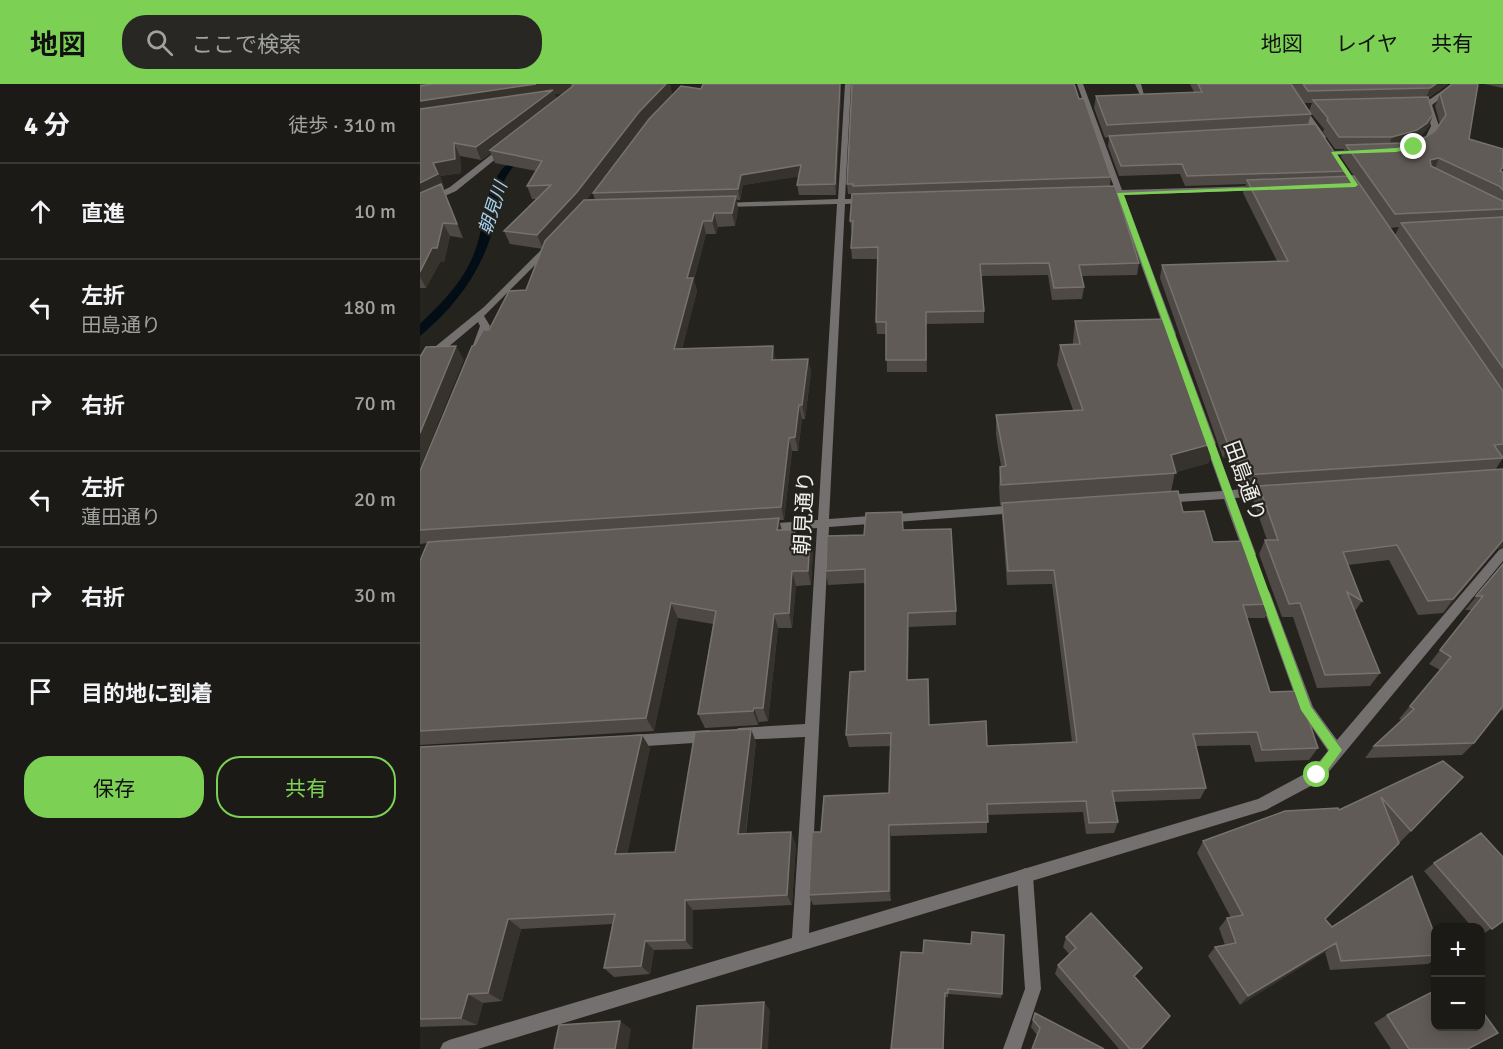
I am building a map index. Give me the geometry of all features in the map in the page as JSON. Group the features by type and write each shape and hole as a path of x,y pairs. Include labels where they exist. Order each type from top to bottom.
{"street":[{"name":"朝見通り","path":"800,944 848,84"},
{"path":"1080,84 1107,142 1120,193 1175,345"},
{"path":"1138,84 1142,94"},
{"path":"1285,84 1338,161"},
{"path":"1405,105 1428,104 1456,84"},
{"path":"1414,147 1428,139 1435,126 1428,104"},
{"path":"1301,107 1313,106"},
{"path":"1307,130 1318,130"},
{"path":"420,205 453,189 508,146"},
{"path":"1333,153 1372,152"},
{"path":"1087,194 1273,188"},
{"path":"714,206 875,201"},
{"path":"420,364 526,273 555,240"},
{"path":"472,358 485,326 479,315"},
{"name":"田島通り","path":"1202,422 1307,710 1336,750"},
{"path":"1145,500 1288,490"},
{"path":"752,528 1026,509"},
{"path":"449,1049 1261,805 1317,775 1503,553"},
{"path":"622,741 813,730"},
{"path":"1012,1049 1032,989 1025,876"}],"water":[{"name":"朝見川","path":"589,101 512,168 501,189 489,242 475,272 445,313 420,336 420,324 454,288 473,257 489,195 497,176 504,167"}],"building":[{"path":"536,84 420,101 420,86"},
{"path":"573,84 666,84 639,112 577,192 537,235 504,231 551,185 527,186 542,161 490,150"},
{"path":"703,84 840,84 835,184 797,185 801,165 741,175 738,189 593,193 649,119 681,86 701,89"},
{"path":"852,84 1074,84 1079,99 1084,98 1111,177 853,186 853,184 847,184"},
{"path":"1198,84 1291,84 1311,114 1107,125 1096,96 1202,92"},
{"path":"1303,84 1436,84 1430,88 1308,91"},
{"path":"1452,84 1478,84 1469,139 1503,149 1503,167 1500,171 1503,172 1503,190 1439,158 1430,160 1431,166 1503,201 1503,209 1395,214 1346,145 1403,143 1426,137 1435,131 1446,115 1440,94"},
{"path":"553,90 476,147 454,143 455,159 433,163 438,174 420,183 420,109"},
{"path":"1428,97 1433,114 1427,123 1417,130 1392,137 1339,137 1327,120 1328,118 1313,100"},
{"path":"1315,124 1347,171 1187,176 1182,164 1121,166 1109,136"},
{"path":"1354,176 1503,391 1503,444 1494,445 1503,458 1244,475 1233,444 1228,445 1162,265 1288,261 1247,180"},
{"path":"441,184 457,224 443,223 437,248 432,248 420,272 420,193"},
{"path":"1115,186 1139,263 1079,265 1084,287 1054,288 1049,263 980,264 984,311 926,312 926,360 886,360 886,322 876,322 878,247 851,248 852,194"},
{"path":"736,196 732,213 714,213 712,221 703,221 687,278 693,278 674,349 773,346 772,360 808,359 795,437 789,438 781,507 420,530 420,471 472,346 475,345 483,330 489,330 509,291 526,290 545,241 584,200"},
{"path":"1503,217 1503,368 1401,223"},
{"path":"1169,319 1215,443 1171,455 1176,473 1001,485 1000,467 1006,466 996,415 1083,410 1060,345 1080,344 1075,321"},
{"path":"456,346 420,433 420,357 426,347"},
{"path":"1503,469 1503,540 1453,599 1428,601 1397,545 1343,552 1362,601 1347,592 1380,673 1325,675 1300,603 1289,604 1265,540 1278,540 1259,486"},
{"path":"1178,491 1183,512 1204,511 1213,542 1248,541 1271,604 1243,605 1270,692 1299,691 1318,748 1262,750 1257,732 1193,734 1206,788 1112,791 1118,822 1089,823 1086,801 987,804 988,822 889,825 889,891 809,895 812,832 821,832 824,796 889,793 891,733 846,735 850,672 865,671 865,569 826,571 827,536 864,535 866,513 902,512 903,530 951,529 956,611 908,613 907,680 928,679 929,725 986,721 987,746 1077,742 1054,570 1008,571 1002,503"},
{"path":"779,518 777,530 795,530 794,536 810,536 808,571 792,571 789,613 774,614 763,708 754,708 753,711 698,714 716,611 671,603 646,718 420,731 420,561 428,542"},
{"path":"1503,564 1503,706 1474,743 1374,746 1414,709 1410,706 1451,657 1440,650 1483,596 1476,596"},
{"path":"751,729 738,834 791,832 787,895 685,900 685,940 645,941 641,966 604,968 615,914 508,919 488,993 468,994 461,1018 420,1019 420,747 642,735 615,854 675,852 695,732"},
{"path":"1443,761 1463,777 1411,831 1381,797 1399,843 1325,919 1332,927 1412,876 1431,925 1431,955 1341,961 1336,943 1248,996 1215,947 1236,943 1227,918 1243,915 1203,841 1285,811 1338,808 1339,810"},
{"path":"1481,833 1503,857 1503,921 1492,929 1434,863"},
{"path":"1091,913 1142,968 1134,976 1170,1016 1141,1049 1130,1049 1058,965 1076,948 1066,937"},
{"path":"972,932 1004,935 1002,994 948,989 948,993 945,993 943,1049 891,1049 901,952 923,953 924,940 971,944"},
{"path":"1431,993 1431,1031 1485,1031 1485,1015 1498,1033 1468,1049 1409,1049 1387,1015"},
{"path":"764,1002 761,1049 693,1049 697,1006"},
{"path":"1035,1013 1104,1049 1032,1049 1040,1028 1033,1020"},
{"path":"620,1021 615,1049 554,1049 559,1025"}],"route":[{"path":"1317,775 1336,750 1307,710 1120,193 1355,185 1333,153 1372,152 1414,147"}]}
